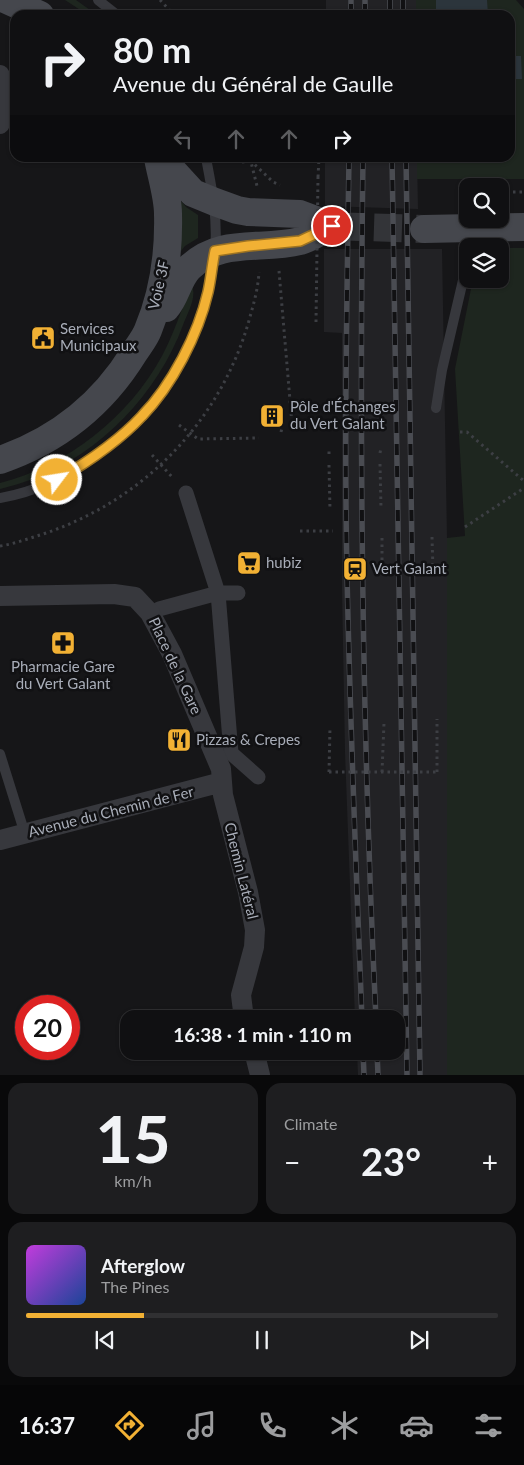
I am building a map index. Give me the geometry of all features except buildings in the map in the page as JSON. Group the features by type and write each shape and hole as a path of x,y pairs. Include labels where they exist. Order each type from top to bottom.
{"main road":[{"path":"7,0 29,10"},
{"name":"Voie 3F","path":"0,460 25,451 64,430 97,401 125,368 148,331 165,272 168,212 160,162"},
{"path":"148,331 171,303 187,269 201,258 215,251 300,241 332,226 300,214 248,212 215,202 193,193 163,162"},
{"path":"424,229 470,237 524,227"}],"street":[{"path":"0,76 6,92 5,108 0,124"},
{"path":"186,493 218,593 227,754 258,778"},
{"path":"159,609 218,593 238,593"},
{"name":"Place de la Gare","path":"0,596 114,594 135,597 150,613 172,654 221,769 222,782"},
{"name":"Avenue du Chemin de Fer","path":"0,840 222,782"},
{"name":"Chemin Latéral","path":"222,782 227,813 248,892 255,930 254,947 241,995 243,1010"},
{"path":"256,1060 260,1075"}],"lane":[{"path":"98,0 111,10"},
{"path":"0,498 9,497 57,480 85,463 120,438 143,416 164,389 181,361 198,323 208,293 215,251 215,202 207,162"},
{"path":"436,408 442,370 461,288"},
{"path":"0,754 25,834"}],"path":[{"path":"160,0 169,10"},
{"path":"252,162 258,195"},
{"path":"254,162 273,182 281,186"},
{"path":"316,322 319,162"},
{"path":"509,192 524,192"},
{"path":"0,546 9,545 59,529 108,506 151,474 191,434 221,390 243,340 258,288 260,258 248,246"},
{"path":"281,277 292,424"},
{"path":"179,425 198,439 259,438"},
{"path":"460,432 467,432 524,481"},
{"path":"380,453 381,448"},
{"path":"152,454 174,479"},
{"path":"380,464 380,508"},
{"path":"329,465 330,510"},
{"path":"464,528 524,488"},
{"path":"300,531 333,530"},
{"path":"432,537 433,570"},
{"path":"382,538 382,571"},
{"path":"330,727 330,772 437,772 437,718"},
{"path":"382,772 384,723"}],"shaded area":[{"path":"65,0 76,0 90,10 80,10"},
{"path":"326,0 416,0 416,10 326,10"},
{"path":"416,0 516,0 524,9 524,179 417,179 417,162 515,162 515,10 416,10"},
{"path":"436,0 487,0 488,10 436,10"},
{"path":"515,56 521,56 522,79 515,79"},
{"path":"325,162 417,162 418,209 325,206"},
{"path":"176,195 186,207 198,215 198,238 185,246 177,256"},
{"path":"509,248 524,248 524,1075 447,1075 447,538 465,536 455,369 471,288 509,288"},
{"path":"324,249 442,249 447,538 447,1075 358,1075 357,1060 405,1060 405,1010 355,1010 345,752 342,590 342,333 324,332"},
{"path":"192,286 191,306 172,350 159,374 124,418 82,454 58,468 33,479 0,489 0,483 49,465 72,451 114,419 148,378 162,356"}],"tunnel":[{"path":"332,226 424,229"}],"railway":[{"path":"351,0 351,10"},
{"path":"365,0 365,10"},
{"path":"390,0 390,10"},
{"path":"403,0 403,10"},
{"path":"349,162 346,521 351,740 362,1010"},
{"path":"363,162 361,373 363,589 371,911 376,1010"},
{"path":"392,162 407,1075"},
{"path":"406,162 420,1075"},
{"path":"363,1060 364,1075"},
{"path":"377,1060 378,1075"}],"place":[{"name":"Services Municipaux","path":"43,338"},
{"name":"Pôle d'Échanges du Vert Galant","path":"272,416"},
{"name":"hubiz","path":"249,563"},
{"name":"Vert Galant","path":"355,569"},
{"name":"Pharmacie Gare du Vert Galant","path":"63,643"},
{"name":"Pizzas & Crepes","path":"179,740"}],"route":[{"path":"57,480 120,438 143,416 164,389 181,361 198,323 208,293 215,251 300,241 332,226"}]}
